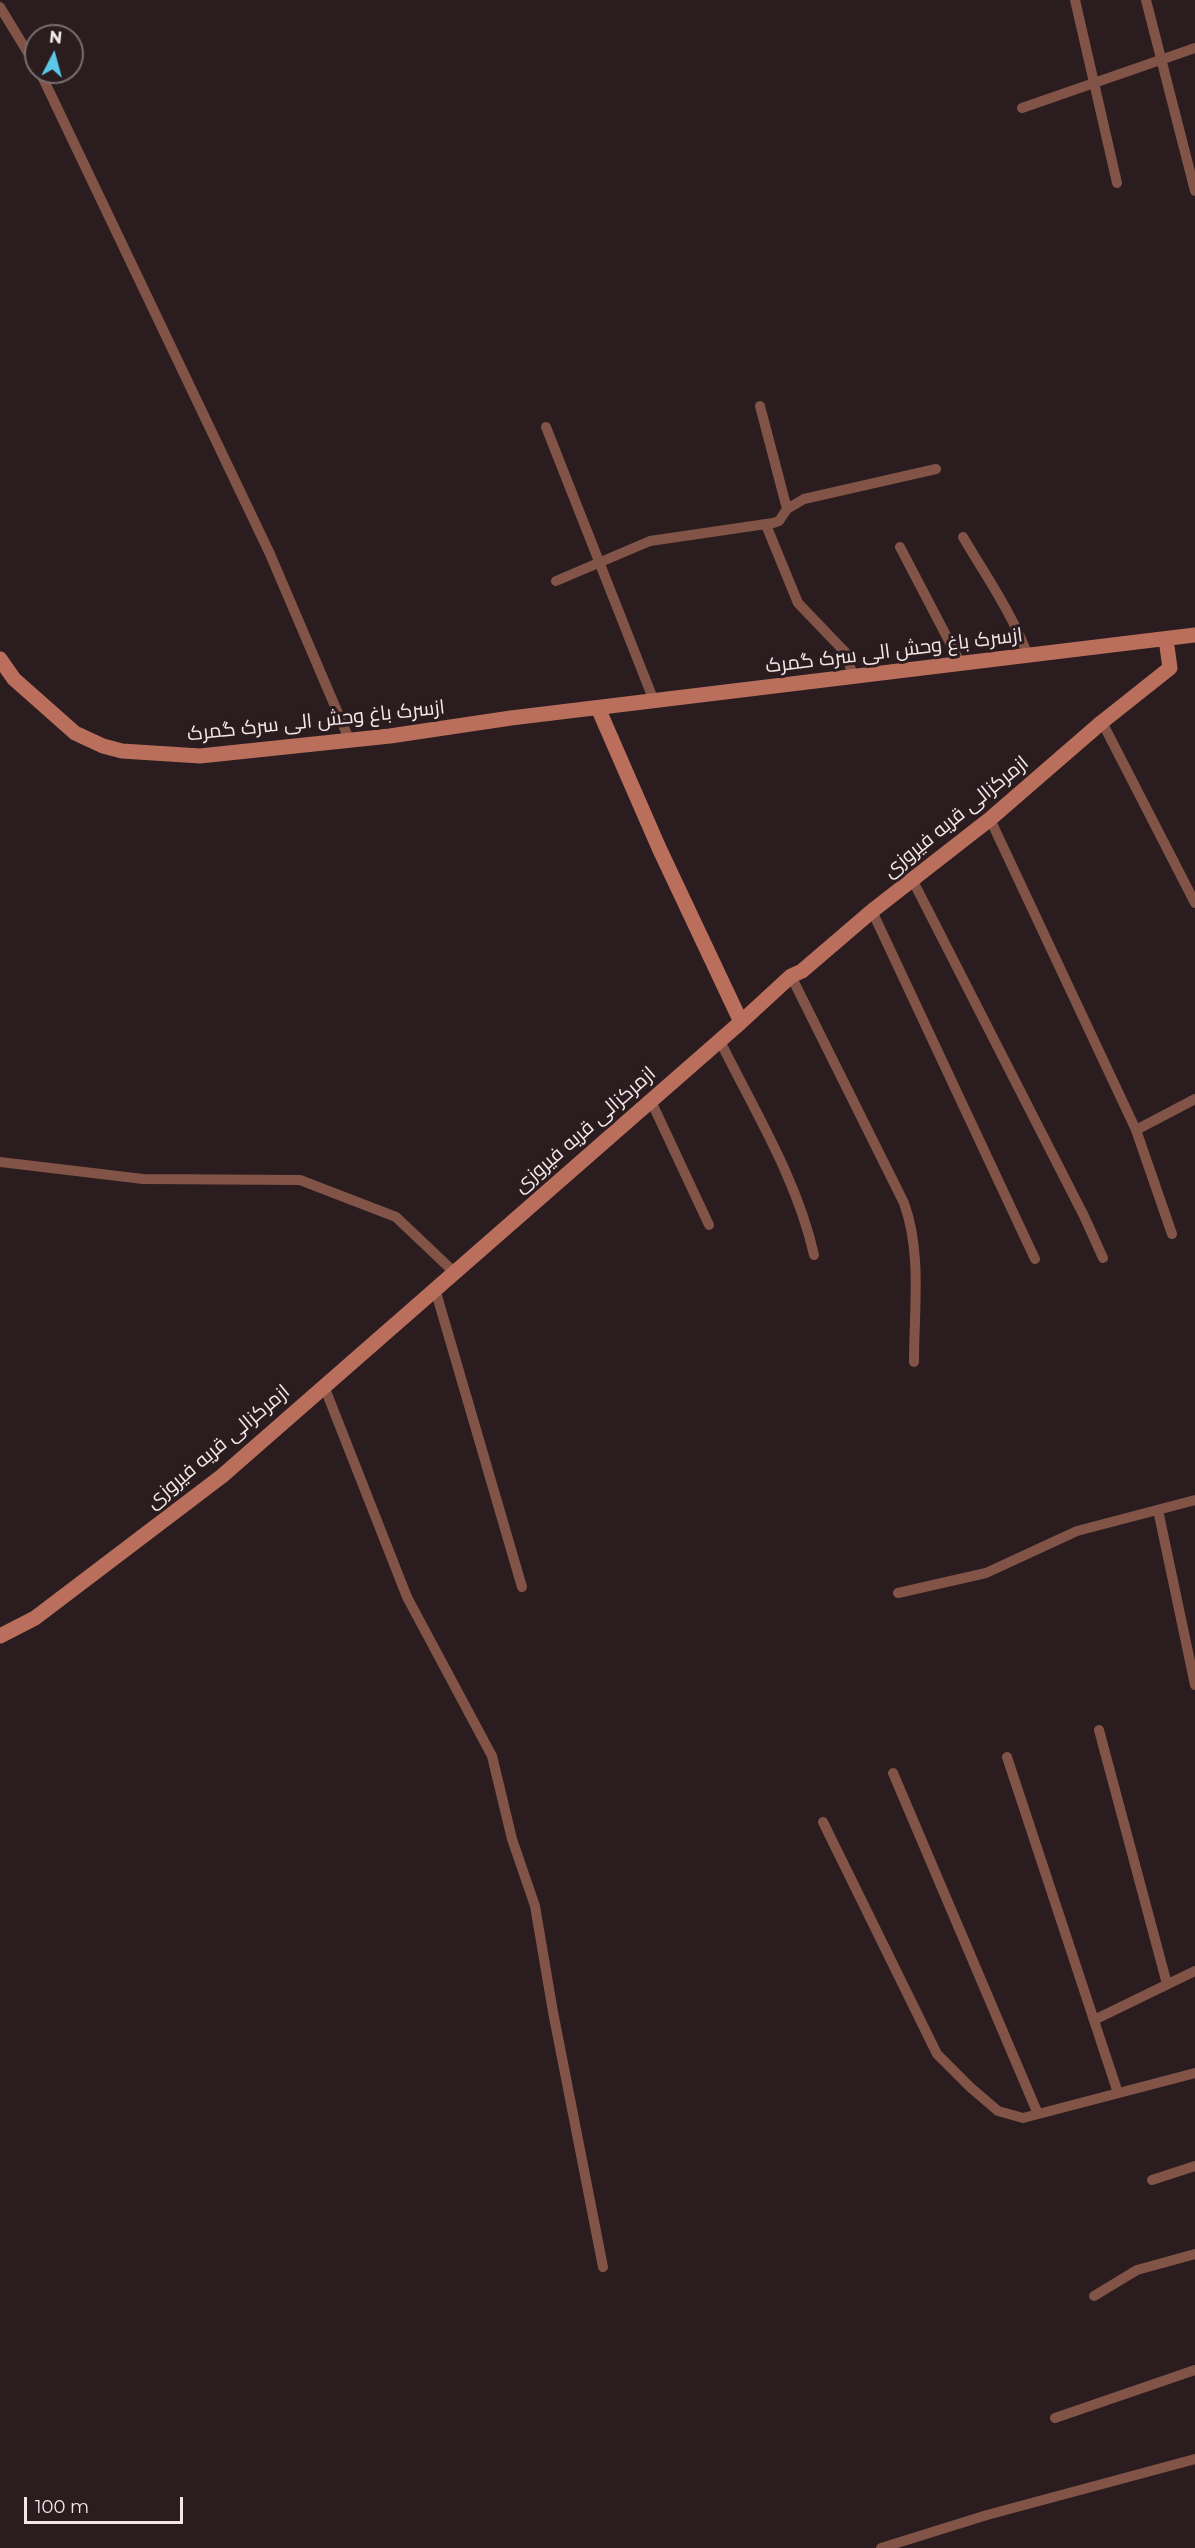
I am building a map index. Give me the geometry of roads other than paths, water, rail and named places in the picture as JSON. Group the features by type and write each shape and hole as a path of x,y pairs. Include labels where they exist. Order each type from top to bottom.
{"main road":[{"name":"ازسرک باغ وحش الی سرک گمرک","path":"0,659 14,679 75,733 103,746 122,751 200,756 436,731 511,718 1195,635"},
{"name":"ازمرکزالی قریه فیروزی","path":"0,1636 35,1618 222,1476 720,1041 790,975 802,971 872,911 990,819 1102,722 1170,668 1166,639"},
{"path":"598,708 659,848 741,1022"}],"street":[{"path":"1075,0 1092,84 1117,183"},
{"path":"1146,0 1195,192"},
{"path":"0,7 24,46"},
{"path":"1022,108 1195,48"},
{"path":"48,84 92,183 270,554 349,739"},
{"path":"760,406 787,509"},
{"path":"546,427 654,701"},
{"path":"556,581 599,561 650,542 766,525 779,520 787,509 804,499 936,469"},
{"path":"766,525 798,603 846,653 853,677"},
{"path":"963,537 1021,637 1028,656"},
{"path":"900,547 961,664"},
{"path":"1102,722 1195,903"},
{"path":"990,819 1136,1130 1172,1234"},
{"path":"913,881 1084,1216 1103,1258"},
{"path":"872,911 1035,1259"},
{"path":"790,975 909,1216 915,1247 914,1362"},
{"path":"720,1041 794,1190 807,1221 814,1255"},
{"path":"1136,1130 1195,1099"},
{"path":"651,1101 709,1225"},
{"path":"0,1162 143,1179 300,1180 396,1217 455,1272"},
{"path":"435,1289 522,1587"},
{"path":"324,1386 407,1597 492,1756 512,1839 535,1906 553,2012 603,2267"},
{"path":"898,1593 986,1573 1077,1531 1195,1500"},
{"path":"1158,1510 1195,1685"},
{"path":"1099,1730 1167,1984"},
{"path":"1007,1757 1118,2093"},
{"path":"893,1773 1038,2114"},
{"path":"823,1822 937,2054 998,2111 1023,2118 1195,2073"},
{"path":"1094,2020 1195,1971"},
{"path":"1152,2180 1195,2166"},
{"path":"1094,2296 1137,2270 1195,2254"},
{"path":"1055,2418 1195,2370"},
{"path":"881,2548 987,2515 1195,2460"}]}
